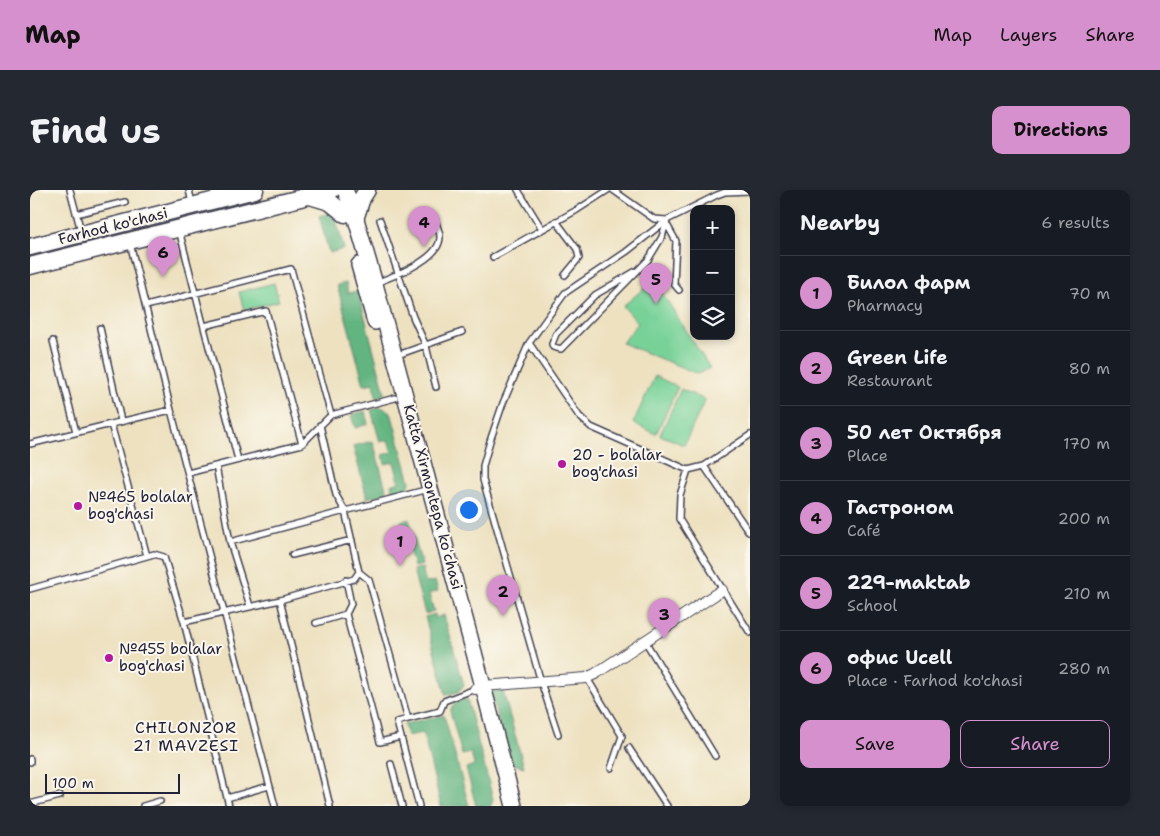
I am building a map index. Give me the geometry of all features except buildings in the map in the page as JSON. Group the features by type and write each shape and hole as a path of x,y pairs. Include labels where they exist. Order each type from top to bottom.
{"main road":[{"name":"Farhod ko'chasi","path":"30,247 82,234 190,198 254,190"},
{"name":"Farhod ko'chasi","path":"30,266 332,190"},
{"name":"Katta Xirmontepa koʻchasi","path":"344,190 396,398 426,490"},
{"path":"310,196 330,202 350,215 367,190"},
{"name":"Katta Xirmontepa koʻchasi","path":"350,215 375,284 395,356 426,490 479,688 514,806"},
{"name":"Katta Xirmontepa koʻchasi","path":"479,688 506,806"}],"street":[{"path":"479,688 586,678 595,674 722,590"}],"lane":[{"path":"72,190 82,234"},
{"path":"518,190 542,229"},
{"path":"493,257 608,190"},
{"path":"613,190 654,219 666,221"},
{"path":"558,734 541,682 483,480 483,466 503,403 529,343 565,293 626,252 666,221 726,192 750,191"},
{"path":"76,214 125,202"},
{"path":"375,284 406,271 430,255 438,247 441,235 434,218"},
{"path":"380,220 412,317 426,346 436,387"},
{"path":"556,221 579,254 579,258 565,275"},
{"path":"636,271 595,295 556,334 552,344 553,347 560,349 648,260 662,237 666,221"},
{"path":"666,221 676,241 674,284 679,290"},
{"path":"179,230 238,460"},
{"path":"130,242 171,410 275,806"},
{"path":"146,306 291,269 330,415"},
{"path":"204,326 266,310 302,444"},
{"path":"100,328 121,421"},
{"path":"395,356 462,332"},
{"path":"53,341 76,432"},
{"path":"529,343 579,416 591,427 688,470 704,466 750,435"},
{"path":"188,473 302,444 330,415 396,398"},
{"path":"30,444 171,410"},
{"path":"111,424 147,556"},
{"path":"320,424 336,495 345,511 359,572 369,580 408,719"},
{"path":"216,466 230,542 250,606"},
{"path":"704,466 749,532"},
{"path":"688,470 680,495 679,519 750,633"},
{"path":"230,542 426,490"},
{"path":"292,555 352,540"},
{"path":"30,589 154,554 164,557 184,622 229,806"},
{"path":"184,622 280,600 354,579 359,572"},
{"path":"346,580 351,604 346,614 380,742 400,737"},
{"path":"280,600 330,806"},
{"path":"316,623 346,614"},
{"path":"644,641 716,756"},
{"path":"586,678 622,736 612,768"},
{"path":"419,806 397,722 440,711 444,701 479,688"},
{"path":"629,748 666,806"},
{"path":"391,764 402,806"},
{"path":"227,798 269,786"},
{"path":"30,804 60,796"},
{"path":"143,806 160,801"}],"green space":[{"path":"334,212 344,249 329,253 319,216"},
{"path":"654,280 690,337 690,340 692,340 710,368 698,374 622,343 638,323 623,306"},
{"path":"274,283 279,301 244,310 239,292"},
{"path":"346,283 348,293 358,291 385,393 377,399 373,383 364,385 337,285"},
{"path":"655,376 678,387 656,434 633,423"},
{"path":"681,389 705,400 684,445 660,435"},
{"path":"381,407 391,412 410,482 408,489 393,493 391,485 399,482 394,462 385,464 383,455 392,452 388,440 380,442 371,410"},
{"path":"365,411 368,424 355,428 351,415"},
{"path":"373,441 387,493 367,498 353,446"},
{"path":"409,519 422,565 414,567 401,521"},
{"path":"422,568 426,583 435,581 438,591 429,594 434,611 425,614 413,570"},
{"path":"435,614 436,618 444,615 464,685 458,692 446,695 425,617"},
{"path":"490,691 503,691 524,767 510,763"},
{"path":"467,699 493,799 491,806 476,806 466,768 474,765 471,753 462,755 450,711 455,702"},
{"path":"444,715 469,806 441,806 423,733 407,736 404,724"}],"place":[{"name":"Гастроном","path":"424,247"},
{"name":"офис Ucell","path":"163,277"},
{"name":"229-maktab","path":"656,304"},
{"name":"20 - bolalar bog'chasi","path":"562,464"},
{"name":"№465 bolalar bog'chasi","path":"78,506"},
{"name":"Билол фарм","path":"400,566"},
{"name":"Green Life","path":"503,616"},
{"name":"50 лет Октября","path":"664,639"},
{"name":"№455 bolalar bog'chasi","path":"109,658"}],"district":[{"name":"CHILONZOR 21 MAVZESI","path":"186,736"}]}
